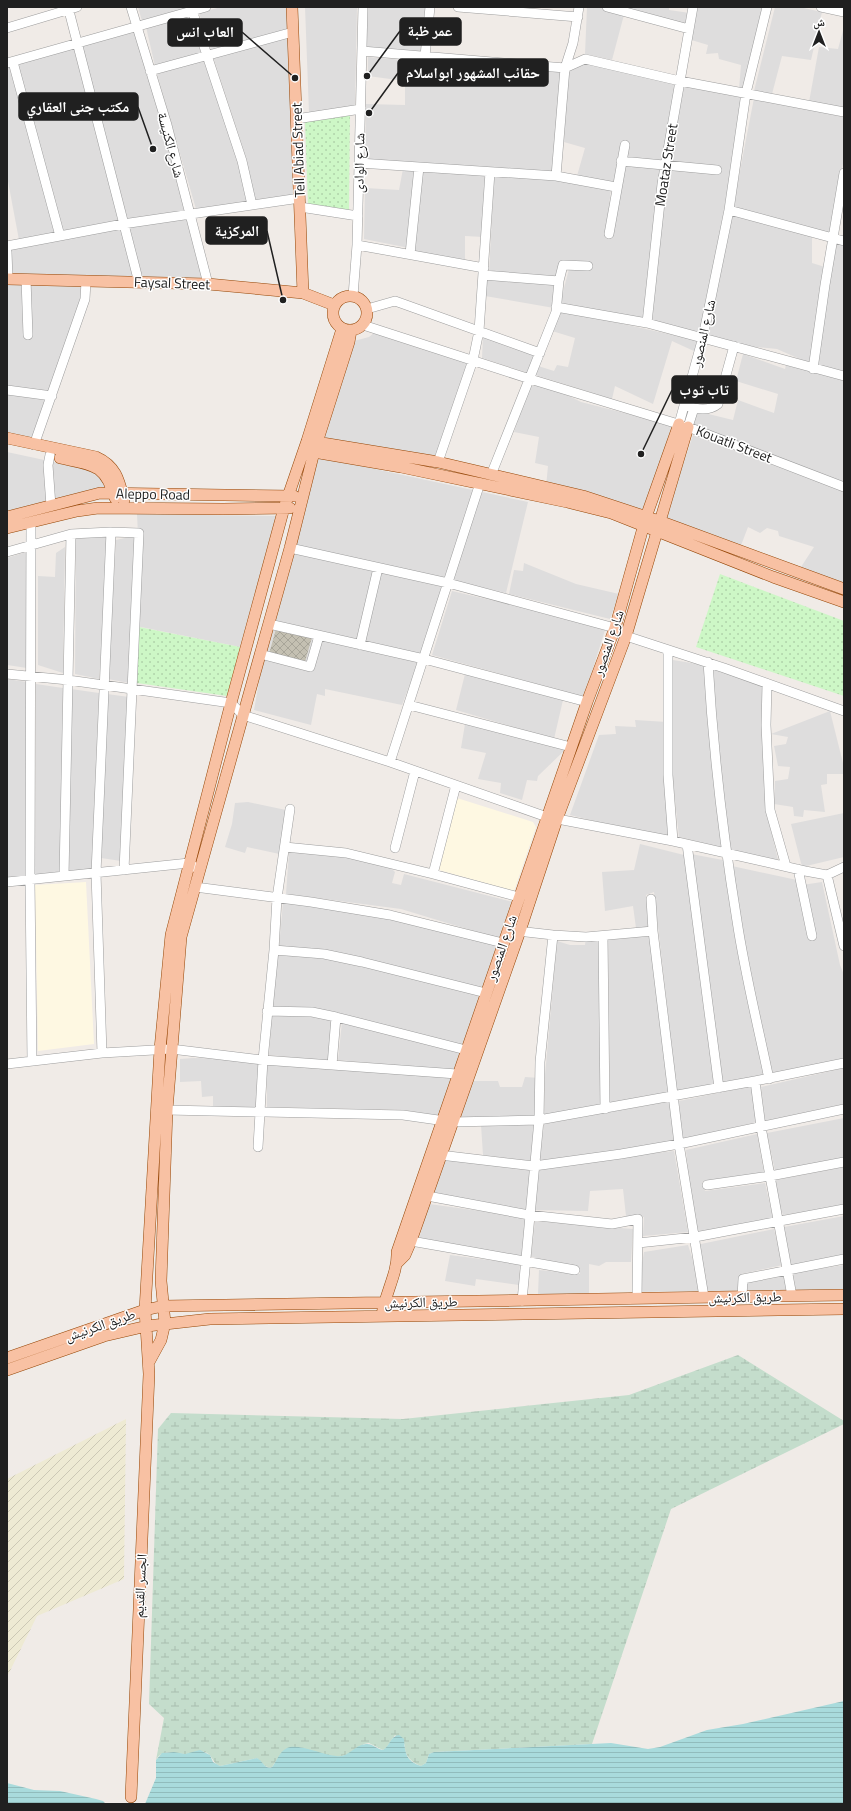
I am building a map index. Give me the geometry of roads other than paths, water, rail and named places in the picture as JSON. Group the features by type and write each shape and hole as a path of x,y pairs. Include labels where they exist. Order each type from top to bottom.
{"main road":[{"name":"Tell Abiad Street","path":"292,7 303,294"},
{"name":"Faysal Street","path":"8,279 208,284 303,294 334,304"},
{"path":"345,296 353,296 359,298 364,303 367,309 367,320 358,329 347,330 337,325 333,318 332,312 334,304 339,299 345,296"},
{"path":"149,1363 161,1340 165,1323 161,1281 167,1110 165,1049 171,935 231,703 284,508 311,447 349,342 347,330"},
{"name":"شارع المنصور","path":"397,1263 405,1255 411,1241 421,1195 447,1121 520,931 571,747 586,702 615,628 645,522 683,426"},
{"name":"شارع المنصور","path":"382,1315 384,1303 397,1263 397,1252 440,1155 457,1074 519,897 626,636 658,526 683,426"},
{"path":"7,438 96,458 107,462 117,477 118,493 122,508"},
{"path":"7,445 99,468 107,476 118,493"},
{"path":"311,447 438,462 583,496 645,522"},
{"path":"311,447 589,508 645,522 844,589"},
{"path":"165,1049 181,937 290,548 300,508 311,447"},
{"name":"Aleppo Road","path":"7,516 51,506 93,494 118,493 302,497"},
{"name":"Aleppo Road","path":"7,528 77,511 98,508 300,508"},
{"path":"658,526 773,577 844,602"},
{"name":"الجسر القديم","path":"131,1797 149,1374 146,1310 165,1049"},
{"name":"طريق الكرنيش","path":"7,1358 146,1310 163,1306 844,1295"},
{"path":"320,1316 322,1304"},
{"name":"طريق الكرنيش","path":"7,1370 104,1336 147,1326 210,1318 844,1309"}],"street":[{"name":"شارع الكنيسة","path":"131,7 190,214 208,284"},
{"path":"60,236 10,62 191,9 206,7"},
{"name":"شارع الوادى","path":"353,296 358,245 363,7"},
{"path":"425,56 430,7"},
{"path":"458,7 515,10 578,17"},
{"path":"556,176 565,68 573,43 579,7"},
{"path":"607,7 690,29"},
{"name":"Moataz Street","path":"647,323 662,184 694,7"},
{"name":"شارع المنصور","path":"683,426 689,407 729,210 746,93 767,7"},
{"path":"821,7 844,12"},
{"path":"7,28 72,8 78,42 137,275 137,282"},
{"path":"191,9 242,161 252,205"},
{"path":"150,71 293,32"},
{"path":"362,51 565,68 585,59 680,81 844,112"},
{"path":"296,119 361,109"},
{"path":"609,234 616,186 625,145"},
{"path":"621,161 717,170"},
{"path":"360,164 556,176 616,186"},
{"path":"410,254 419,167"},
{"path":"438,462 474,360 479,331 490,172"},
{"path":"813,368 844,173"},
{"path":"7,246 123,224 252,205 300,203 358,216"},
{"path":"729,210 844,241"},
{"path":"358,245 410,254 484,272 559,281"},
{"path":"7,252 8,279"},
{"path":"491,475 556,312 559,281 563,265 588,266"},
{"path":"26,279 28,335"},
{"path":"34,445 85,299 86,281"},
{"path":"367,309 395,301 540,353"},
{"path":"556,307 647,323 844,376"},
{"name":"Kouatli Street","path":"363,325 530,379 622,406 683,426 844,487"},
{"path":"689,407 709,409 720,402 734,346"},
{"path":"7,390 52,396"},
{"path":"50,455 48,465 51,506"},
{"path":"390,762 480,484"},
{"path":"31,522 30,880 32,1061"},
{"path":"7,552 71,534 111,532 139,533 124,870"},
{"path":"102,1053 96,873 103,685 111,532"},
{"path":"64,876 71,534"},
{"path":"290,548 448,583 615,628 626,636 668,651 708,662 844,711"},
{"path":"360,645 378,568"},
{"path":"269,624 424,659 586,702"},
{"path":"260,654 310,667 319,636"},
{"path":"668,651 668,775 674,841"},
{"path":"708,662 713,741 726,853 737,923 769,1079"},
{"path":"7,674 68,680 231,703 243,715 390,762 552,818 674,841 827,875 844,867"},
{"path":"767,684 766,725 770,810 786,866"},
{"path":"409,705 571,747"},
{"path":"395,848 415,771"},
{"path":"433,874 456,785"},
{"path":"258,1147 262,1060 274,950 277,898 290,809"},
{"path":"686,844 719,1088"},
{"path":"285,847 346,853 519,897"},
{"path":"7,882 189,863 200,870"},
{"path":"798,869 812,936"},
{"path":"827,875 844,946"},
{"path":"195,887 390,915 503,943"},
{"path":"651,898 653,931 679,1144 704,1297"},
{"path":"508,930 553,935 603,936 653,931"},
{"path":"522,1301 539,1120 540,1062 553,935"},
{"path":"603,936 605,1109"},
{"path":"274,950 324,954 339,957 486,993"},
{"path":"267,1011 312,1012 466,1050"},
{"path":"332,1065 336,1017"},
{"path":"7,1064 102,1053 165,1049 262,1060 457,1074"},
{"path":"167,1110 403,1115 447,1121 539,1120 769,1079 844,1063"},
{"path":"755,1081 761,1127 792,1296"},
{"path":"440,1155 534,1166 679,1144 844,1109"},
{"path":"707,1185 770,1176 844,1162"},
{"path":"421,1195 529,1215 612,1224 638,1219 637,1298"},
{"path":"638,1243 695,1237 844,1209"},
{"path":"411,1241 575,1270"},
{"path":"742,1297 743,1279 844,1259"}],"water":[{"path":"844,1701 844,1804 145,1804 156,1778 156,1760 162,1753 174,1752 185,1754 200,1750 210,1755 213,1762 220,1766 257,1758 270,1768 280,1754 287,1748 297,1747 341,1756 366,1744 370,1744 383,1750 394,1737 399,1735 404,1739 407,1756 409,1759 421,1766 426,1763 429,1754 434,1752 611,1743 648,1749 660,1747 707,1730 743,1724"},
{"path":"7,1783 34,1790 60,1791 96,1799 103,1801 106,1804 7,1804"}],"place":[{"name":"عمر ظبة","path":"367,76"},
{"name":"العاب انس","path":"295,78"},
{"name":"حقائب المشهور ابواسلام","path":"369,113"},
{"name":"مكتب جنى العقاري","path":"153,149"},
{"name":"المركزية","path":"283,300"},
{"name":"تاب توب","path":"641,454"}]}
